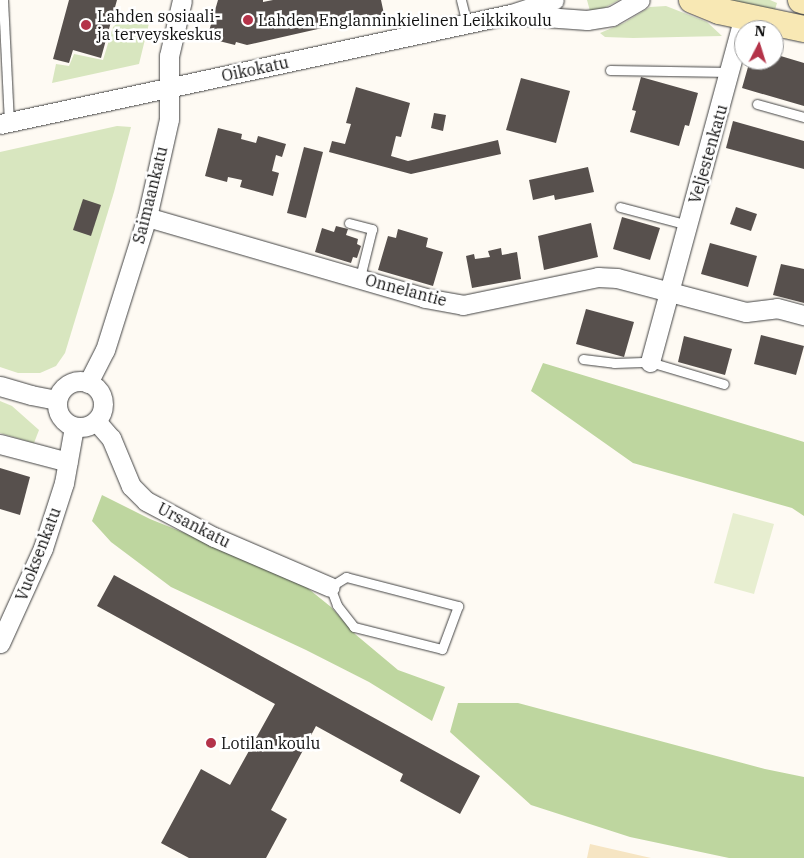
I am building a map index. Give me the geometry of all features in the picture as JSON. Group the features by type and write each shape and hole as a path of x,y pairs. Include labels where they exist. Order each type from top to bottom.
{"main road":[{"path":"692,0 719,11 804,29"}],"street":[{"name":"Saimaankatu","path":"88,383 105,350 147,216 169,119 169,56 182,0"},
{"name":"Oikokatu","path":"4,123 467,24 511,14 554,0"},
{"name":"Oikokatu","path":"511,14 587,20 612,16 637,0"},
{"name":"Veljestenkatu","path":"650,362 731,72 744,17"},
{"name":"Onnelantie","path":"147,216 425,298 463,305 598,277 617,278 746,312 778,308 804,315"},
{"path":"75,382 88,383 100,393 103,407 96,421 90,426 74,427 62,419 58,413 57,400 59,393 69,384 75,382"},
{"path":"0,386 57,400"},
{"name":"Ursankatu","path":"96,421 111,438 131,486 146,501 214,537 330,587"},
{"path":"0,444 68,462 74,427"},
{"name":"Vuoksenkatu","path":"0,643 43,548 64,483 68,462"}],"lane":[{"path":"3,0 4,123"},
{"path":"461,0 467,24"},
{"path":"610,70 731,72"},
{"path":"757,104 804,117"},
{"path":"620,208 688,225"},
{"path":"349,223 372,229 360,278"},
{"path":"583,359 614,364 650,362 724,384"},
{"path":"346,577 458,606 442,649 354,627 337,605 330,587 346,577"}],"green space":[{"path":"587,0 619,0 604,8 590,11"},
{"path":"720,0 770,0 777,3 774,13"},
{"path":"666,6 707,22 722,36 633,38 605,37 600,33 624,23 650,7"},
{"path":"125,16 149,23 139,64 52,83 56,64 69,66 74,54 103,60 113,27"},
{"path":"117,126 131,127 114,192 65,353 56,366 40,373 18,373 0,367 0,152"},
{"path":"543,363 804,442 804,516 792,508 633,463 531,391"},
{"path":"0,401 12,406 39,430 34,443 0,433"},
{"path":"102,495 150,519 239,555 305,586 331,607 355,634 398,670 445,687 432,721 369,682 306,650 171,587 111,542 92,521"},
{"path":"733,513 774,524 754,594 714,583"},
{"path":"458,703 518,703 765,769 804,777 804,858 729,858 630,837 531,805 450,732"}],"sand":[{"path":"590,844 651,858 587,858"}],"building":[{"name":"Lahden sosiaali- ja terveyskeskus","path":"69,0 117,0 101,58 73,50 69,63 53,59"},
{"path":"218,0 263,0 263,2 273,0 381,0 384,14 247,45 236,42 235,45 207,38"},
{"path":"784,57 804,63 804,106 742,88 747,70 784,70"},
{"path":"641,77 698,93 689,126 685,125 679,146 630,132 636,111 632,110"},
{"path":"521,78 570,91 556,143 506,130"},
{"path":"356,87 410,103 401,137 396,136 391,156 408,161 498,140 501,154 411,174 329,152 332,141 345,144 351,124 346,123"},
{"path":"434,113 446,115 443,131 431,128"},
{"path":"733,121 804,141 804,169 726,148"},
{"path":"218,128 242,134 241,139 256,143 258,136 286,144 282,157 276,155 272,171 279,173 273,196 240,187 242,180 228,177 227,182 205,176"},
{"path":"304,147 323,152 306,218 287,213"},
{"path":"588,167 594,192 555,200 554,195 533,200 529,180"},
{"path":"83,199 101,205 91,236 73,230"},
{"path":"736,207 757,214 751,231 730,224"},
{"path":"622,217 660,228 650,260 613,249"},
{"path":"591,223 598,257 544,270 538,236"},
{"path":"336,226 348,229 346,235 358,239 357,244 361,246 357,258 353,257 351,263 315,252 322,228 334,232"},
{"path":"398,229 428,238 426,247 443,252 433,286 378,270 388,236 396,238"},
{"path":"710,243 757,256 748,287 701,274"},
{"path":"501,248 502,255 517,252 521,279 472,288 466,256 474,254 475,259 490,257 488,251"},
{"path":"781,264 804,269 804,303 773,295"},
{"path":"586,309 634,322 624,357 576,344"},
{"path":"761,335 804,346 796,375 754,364"},
{"path":"684,336 732,349 725,375 678,362"},
{"path":"0,468 30,477 20,515 0,509"},
{"path":"114,575 480,776 460,814 400,781 403,774 316,726 271,810 287,819 266,858 189,858 161,843 201,769 230,785 275,704 97,606"}],"place":[{"name":"Lahden Englanninkielinen Leikkikoulu","path":"248,20"},
{"name":"Lahden sosiaali- ja terveyskeskus","path":"86,25"},
{"name":"Lotilan koulu","path":"211,743"}]}
